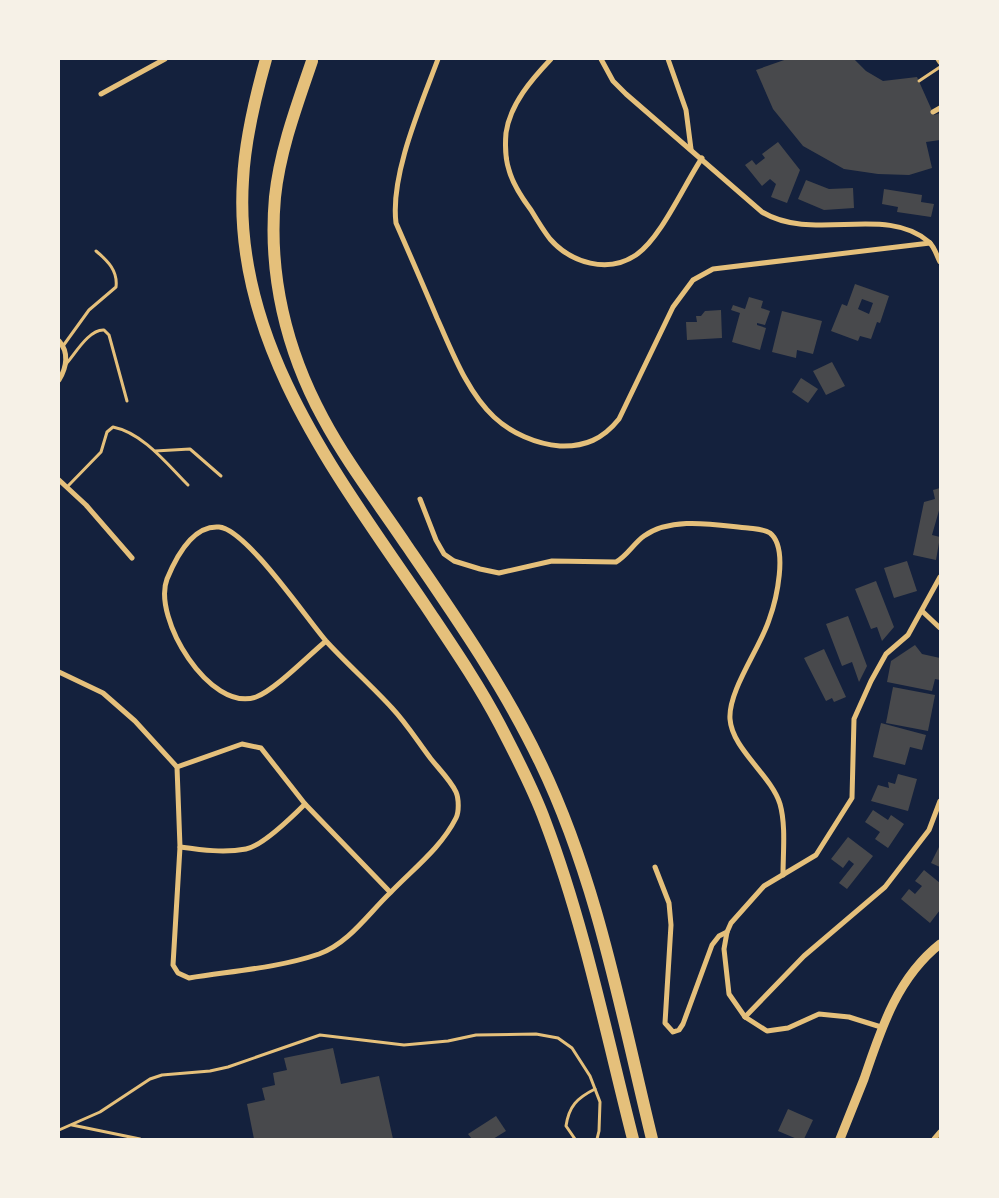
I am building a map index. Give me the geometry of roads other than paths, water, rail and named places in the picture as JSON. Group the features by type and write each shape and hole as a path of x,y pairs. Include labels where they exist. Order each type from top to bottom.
{"highway":[{"path":"266,59 254,100 246,150 242,210 249,272 270,347 281,376 311,432 343,484 472,677 498,722 541,811 578,922 633,1139"},
{"path":"312,60 280,164 275,197 276,268 287,332 323,419 487,664 538,759 560,806 594,904 652,1139"}],"street":[{"path":"101,94 165,59"},
{"path":"438,59 399,174 394,206 396,223 450,348 473,391 493,416 509,429 530,439 550,445 574,447 589,443 611,429 619,419 673,307 681,294 701,274 713,269 930,243"},
{"path":"551,59 513,109 506,133 505,154 514,184 524,200 550,239 570,255 596,265 618,263 636,255 652,240 702,158"},
{"path":"602,59 613,81 626,94 762,212 785,223 811,225 884,224 910,231 930,243 940,262"},
{"path":"668,59 686,110 691,149"},
{"path":"933,112 940,108"},
{"path":"59,380 65,365 66,355 61,343"},
{"path":"59,480 68,486 132,558"},
{"path":"420,499 436,540 444,554 454,561 493,572 552,561 616,562 636,542 652,532 684,525 705,524 760,530 769,533 778,548 780,565 769,620 732,702 730,721 739,741 780,805 783,876"},
{"path":"59,672 103,693 135,721 177,767 180,847 173,965 178,973 189,978 282,963 321,953 355,931 390,892 425,860 457,816 456,792 394,710 326,641 260,558 231,530 219,527 201,529 186,545 166,581 165,602 170,629 204,679 220,692 241,699 256,697 270,688 326,641"},
{"path":"881,1027 849,1017 819,1014 788,1028 766,1031 745,1017 729,994 724,949 727,932 731,923 764,886 816,855 852,798 854,719 870,681 886,654 908,634 940,577"},
{"path":"922,611 940,628"},
{"path":"177,767 242,744 261,748 305,804 390,892"},
{"path":"745,1017 804,956 885,886 929,830 940,801"},
{"path":"180,847 215,851 248,849 281,827 305,804"},
{"path":"655,867 669,904 671,925 665,1023 673,1032 679,1030 682,1024 712,945 719,936 727,932"},
{"path":"840,1139 881,1027 907,979 940,944"},
{"path":"934,1139 940,1132"}],"lane":[{"path":"919,81 940,67"},
{"path":"61,343 96,302 110,295 116,287 117,278 113,269 96,251"},
{"path":"65,365 92,334 98,330 104,330 109,335 128,401"},
{"path":"68,486 101,452 107,432 112,427 120,429 155,451 188,485"},
{"path":"155,451 190,450 221,476"},
{"path":"59,1130 100,1112 138,1085 156,1077 228,1067 320,1035 404,1045 476,1036 536,1034 558,1038 572,1048 590,1076 600,1102 600,1131 597,1139"},
{"path":"575,1139 566,1126 573,1103 595,1089"},
{"path":"71,1125 140,1139"}]}
